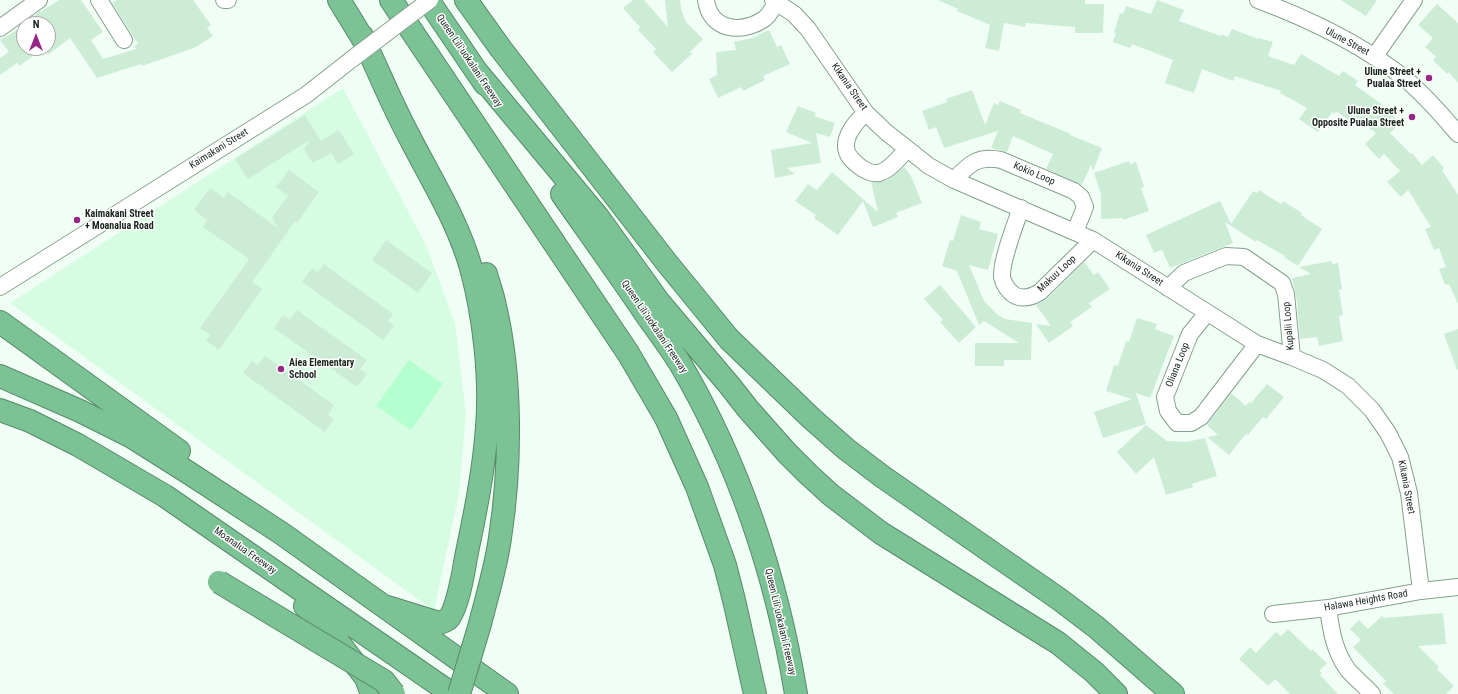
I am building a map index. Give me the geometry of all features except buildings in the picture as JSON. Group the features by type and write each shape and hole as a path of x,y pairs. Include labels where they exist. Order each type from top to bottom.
{"highway":[{"path":"340,0 445,174 455,195 473,234 495,306 504,354 508,414 507,477 500,540 480,624 459,694"},
{"path":"391,0 628,353 666,418 697,487 712,528 734,600 755,694"},
{"name":"Queen Liliʻuokalani Freeway","path":"429,0 477,72 680,364 704,407 742,494 764,557 783,626 796,694"},
{"path":"466,0 505,55 667,263 729,339 810,418 846,449 883,478 1059,599 1096,627 1166,694"},
{"path":"362,36 409,137 448,209 461,240 471,268 479,305 487,378 487,426 482,470 464,569 452,612 444,622 439,623 384,606"},
{"path":"477,72 598,217 660,302 748,409 808,474 881,533 1058,644 1094,672 1116,694"},
{"path":"0,322 196,463 281,533"},
{"path":"0,376 80,411 132,437 189,472 281,533 507,694"},
{"path":"0,410 30,421"},
{"path":"0,414 30,421"},
{"name":"Moanalua Freeway","path":"30,421 78,445 165,496 452,694"},
{"path":"256,560 323,622 366,678 372,694"},
{"path":"219,582 384,681 394,694"},
{"path":"734,600 742,694"},
{"path":"1131,659 1173,694"}],"street":[{"path":"0,28 39,0"},
{"path":"100,0 124,40"},
{"name":"Kaimakani Street","path":"0,287 306,95 429,0"},
{"path":"706,0 706,7 713,18 724,26 737,29 751,27 766,18 775,1"},
{"name":"Ulune Street","path":"1258,0 1301,17 1374,57 1408,82 1439,112 1458,134"},
{"path":"1374,57 1414,0"},
{"name":"Kikania Street","path":"775,1 794,14 808,29 866,112 907,149 929,166 954,180 1093,240 1257,344 1323,370 1348,386 1372,410 1388,433 1400,457 1409,493 1420,591"},
{"path":"866,112 856,122 847,140 846,151 851,160 866,171 878,173 888,168 907,149"},
{"name":"Kokio Loop","path":"954,180 966,167 979,160 989,157 1001,160 1074,191 1082,197 1085,206 1075,232"},
{"name":"Makuu Loop","path":"1020,208 1003,265 1002,278 1006,288 1021,298 1032,296 1040,292 1093,240"},
{"name":"Kupalii Loop","path":"1168,288 1184,273 1226,256 1244,257 1282,283 1286,294 1292,357"},
{"name":"Oliana Loop","path":"1207,313 1190,334 1165,397 1168,411 1177,422 1190,423 1201,417 1257,344"},
{"name":"Halawa Heights Road","path":"1273,614 1328,608 1420,591 1458,587"},
{"path":"1328,608 1332,637 1338,652 1348,670 1372,694"}],"shaded area":[{"name":"Aiea Elementary School","path":"343,88 426,245 455,323 466,414 459,493 434,611 10,303"}],"green space":[{"path":"409,360 443,384 411,430 376,406"}],"place":[{"name":"Ulune Street + Pualaa Street","path":"1429,78"},
{"name":"Ulune Street + Opposite Pualaa Street","path":"1412,117"},
{"name":"Kaimakani Street + Moanalua Road","path":"77,220"},
{"name":"Aiea Elementary School","path":"281,369"}]}
